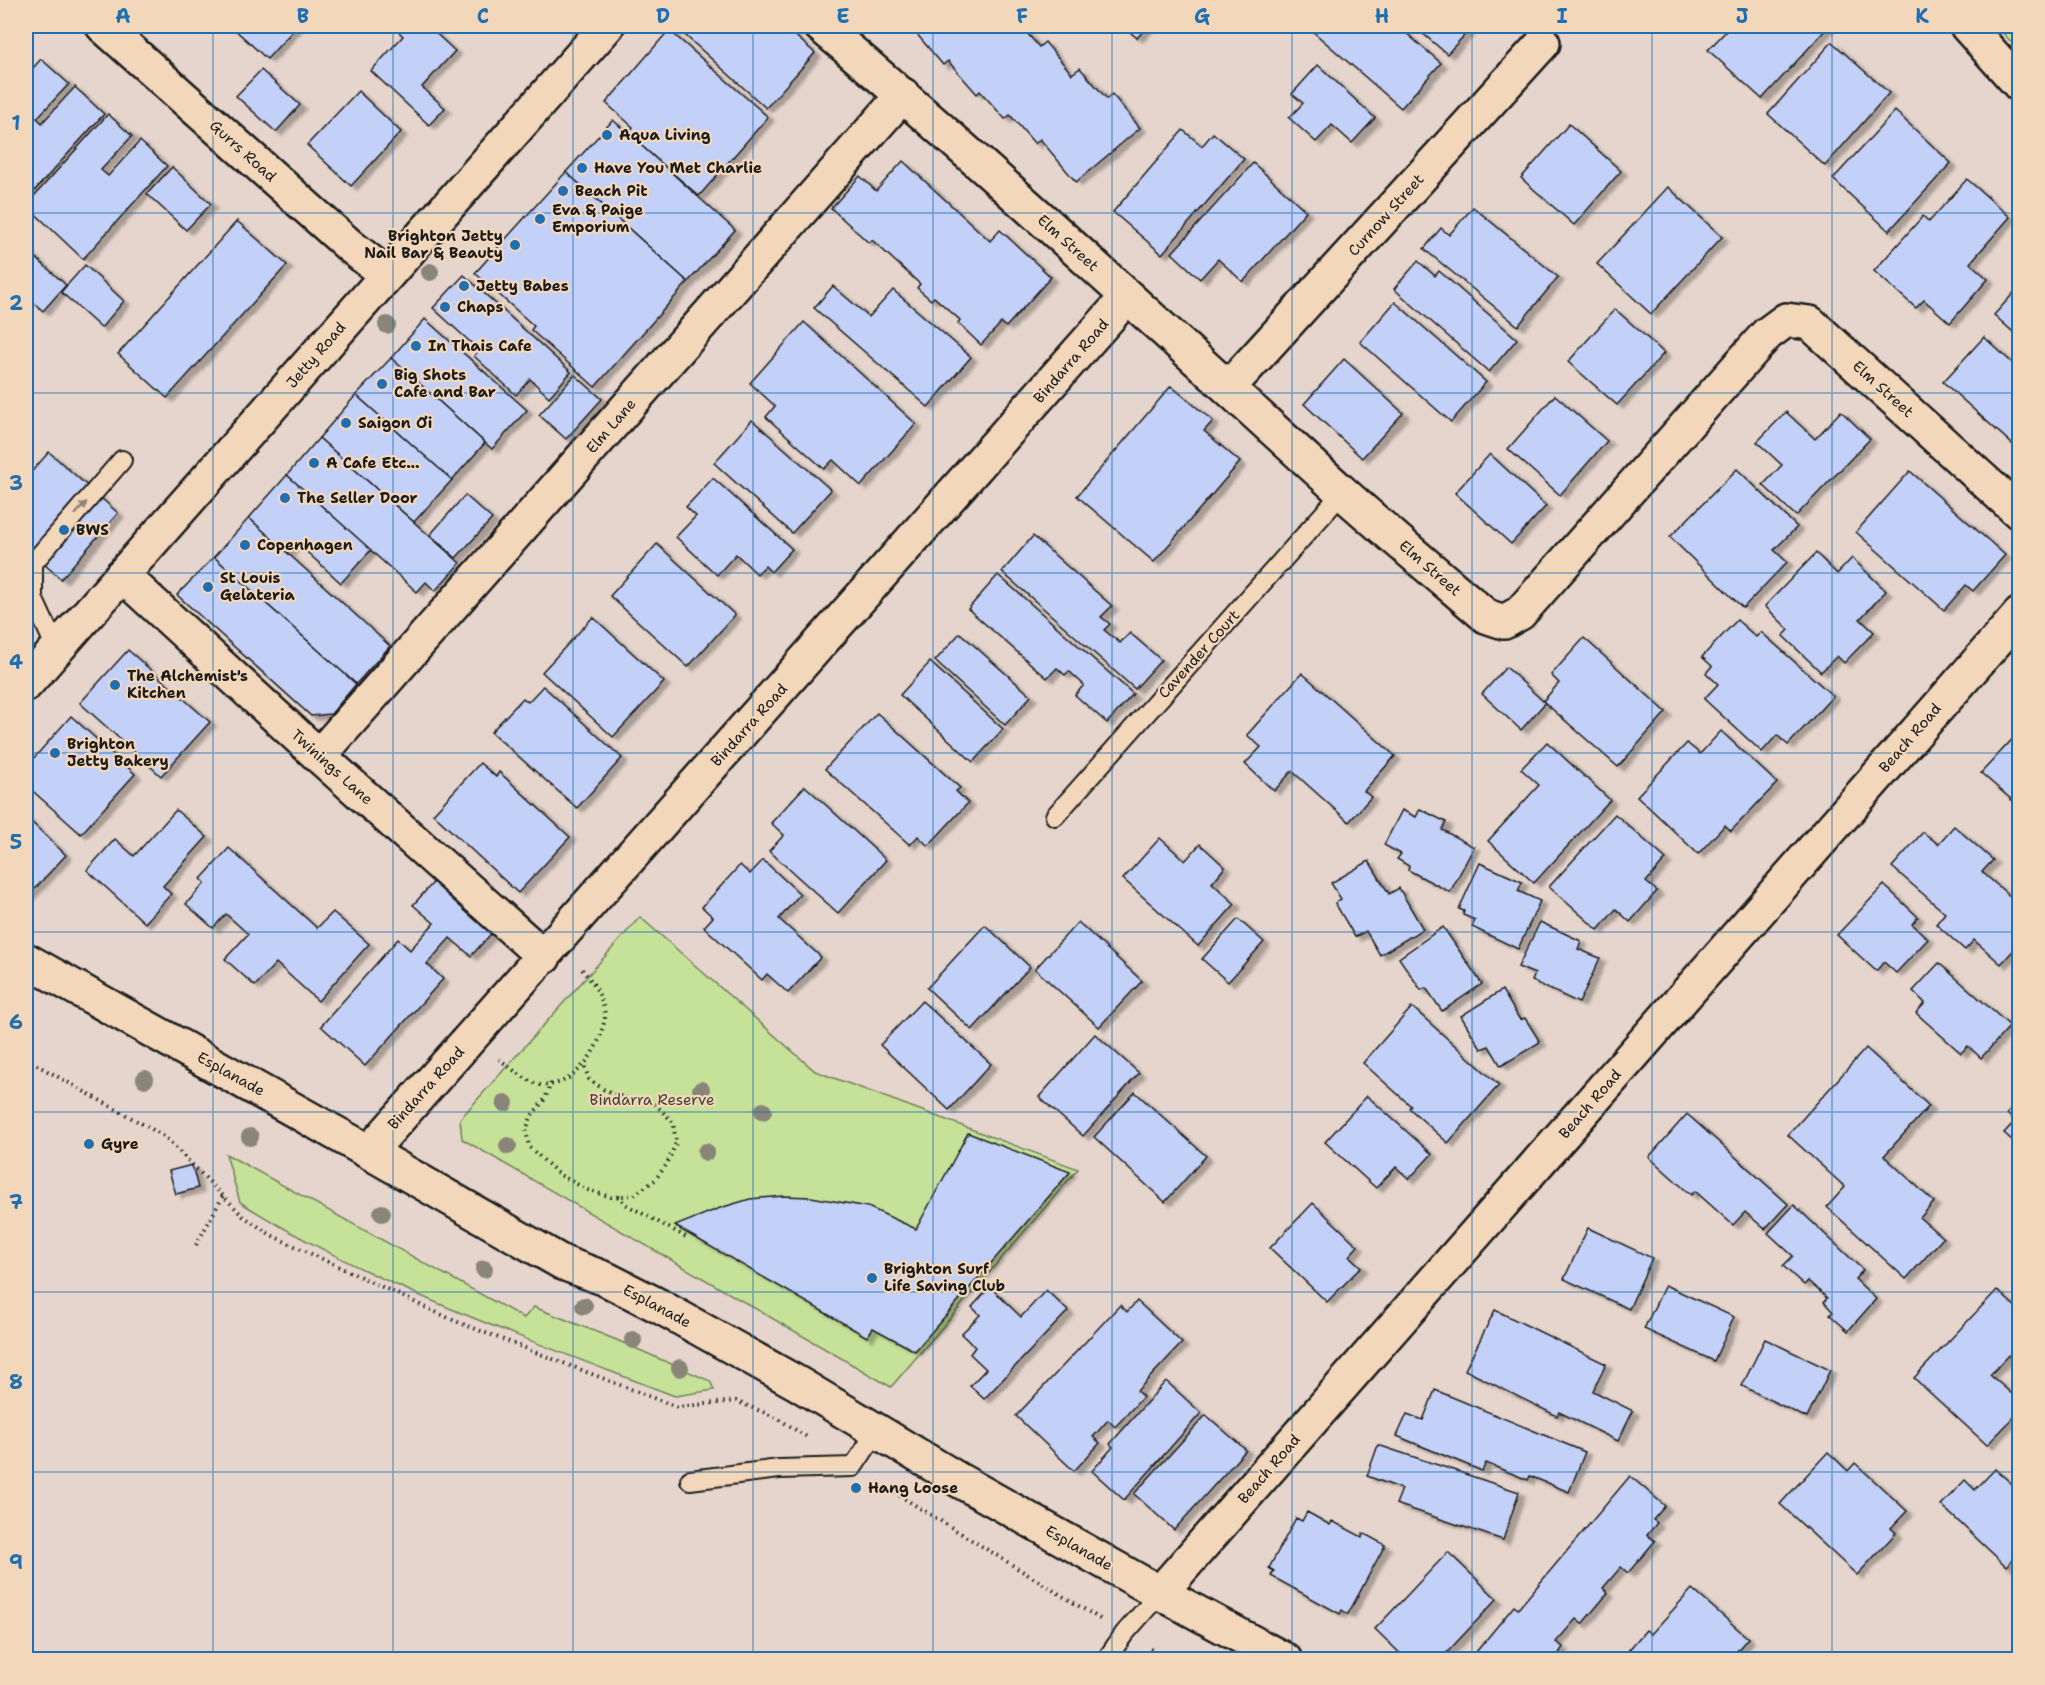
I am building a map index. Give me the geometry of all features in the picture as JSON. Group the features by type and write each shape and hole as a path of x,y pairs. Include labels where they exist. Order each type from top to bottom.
{"street":[{"name":"Gurrs Road","path":"103,26 350,246 386,274"},
{"name":"Jetty Road","path":"26,684 607,26"},
{"name":"Elm Street","path":"821,26 903,95 1343,492 1486,616 1504,622 1520,613 1767,334 1786,320 1810,323 2019,513"},
{"path":"1967,26 2019,85"},
{"name":"Curnow Street","path":"1229,387 1542,43"},
{"name":"Elm Lane","path":"319,756 903,95"},
{"name":"Bindarra Road","path":"369,1152 1128,297"},
{"name":"Twinings Lane","path":"122,575 319,756 544,957"},
{"name":"Beach Road","path":"1160,1593 2019,614"},
{"name":"Esplanade","path":"26,960 563,1263 606,1279 659,1306 1160,1593 1285,1659"}],"lane":[{"path":"56,648 33,598 33,563 122,460"},
{"name":"Cavender Court","path":"1055,816 1343,492"},
{"path":"690,1480 779,1469 853,1467 877,1431"},
{"path":"1106,1659 1160,1593"}],"path":[{"path":"496,1057 519,1074 542,1085 563,1081 584,1065 597,1047 605,1018 600,996 591,979 578,964"},
{"path":"26,1059 164,1136 243,1216 271,1235 455,1321 677,1407 736,1401 777,1418 1167,1659"},
{"path":"551,1083 545,1099 532,1115 526,1130 529,1147 560,1175 588,1190 611,1197 634,1194 655,1180 667,1164 676,1143 673,1122 655,1104 625,1098 603,1089 588,1079 584,1065"},
{"path":"196,1245 223,1196"},
{"path":"618,1196 625,1204 686,1237"}],"green space":[{"path":"1996,26 2019,26 2019,50"},
{"name":"Bindarra Reserve","path":"640,917 815,1071 1078,1169 891,1387 462,1139 460,1119"},
{"path":"226,1154 524,1318 534,1307 710,1381 714,1390 675,1396 508,1332 398,1286 344,1260 240,1202"}],"building":[{"path":"231,26 297,26 267,59"},
{"path":"400,26 428,26 455,51 422,87 445,108 429,125 371,71 403,36 396,29"},
{"path":"677,26 784,26 815,53 766,108"},
{"path":"910,26 1021,26 1039,47 1045,42 1072,74 1080,68 1107,99 1112,94 1140,128 1076,182 1040,139 1035,144 1010,115 1005,119 980,91 977,94 948,61 943,65"},
{"path":"1123,26 1148,26 1137,38"},
{"path":"1313,26 1398,26 1441,63 1401,108 1310,29"},
{"path":"1414,26 1473,26 1447,54"},
{"path":"1731,26 1829,26 1762,99 1708,50"},
{"path":"669,30 768,117 699,196 628,134 633,127 606,103"},
{"path":"1832,42 1889,93 1825,166 1768,114"},
{"path":"41,59 69,84 37,118 42,123 75,87 104,114 26,200 26,76"},
{"path":"1318,65 1375,118 1352,143 1332,125 1316,142 1289,118 1303,103 1292,94"},
{"path":"261,70 300,105 276,132 236,96"},
{"path":"358,91 401,132 351,186 307,145"},
{"path":"1895,111 1951,163 1889,231 1833,179"},
{"path":"108,114 132,136 101,170 108,176 140,141 167,166 83,259 26,205"},
{"path":"613,120 735,230 688,282 566,172"},
{"path":"1569,124 1621,171 1574,225 1521,178"},
{"path":"1183,130 1202,146 1213,133 1244,159 1162,254 1113,212"},
{"path":"903,161 990,241 1000,230 1051,277 1006,327 1001,323 981,345 958,323 960,320 934,297 931,300 917,288 920,284 872,240 869,243 831,208 860,176 876,191"},
{"path":"1253,163 1306,211 1243,282 1218,259 1200,279 1172,253"},
{"path":"172,167 211,204 186,230 147,194"},
{"path":"566,172 688,282 595,387 531,330 534,326 475,273"},
{"path":"1967,179 2010,217 1970,263 1988,279 1950,323 1924,300 1916,308 1874,271 1923,216 1929,222"},
{"path":"1668,187 1722,237 1651,314 1597,264"},
{"path":"1473,207 1558,277 1518,326 1424,249 1441,228 1449,235"},
{"path":"237,221 287,265 167,398 118,354"},
{"path":"26,249 66,285 43,311 26,296"},
{"path":"1418,261 1435,276 1439,271 1517,339 1489,372 1394,289"},
{"path":"85,265 124,301 101,328 61,292"},
{"path":"464,275 571,372 549,397 530,379 516,395 474,356 479,350 433,308"},
{"path":"833,286 869,317 893,290 971,357 928,407 814,308"},
{"path":"2020,286 2020,338 1994,315"},
{"path":"1395,302 1486,382 1451,422 1360,342"},
{"path":"1615,309 1664,353 1617,405 1568,362"},
{"path":"425,319 527,410 492,449 391,358"},
{"path":"804,322 916,424 861,486 833,460 824,469 766,417 775,406 750,383"},
{"path":"1984,337 2020,370 2020,451 1943,382"},
{"path":"391,358 485,443 452,480 356,395"},
{"path":"1344,359 1403,413 1362,458 1304,404"},
{"path":"575,375 602,399 566,439 539,415"},
{"path":"1171,386 1213,421 1204,431 1240,462 1154,562 1077,496"},
{"path":"356,395 452,480 414,522 319,438"},
{"path":"1555,395 1607,441 1560,495 1508,449"},
{"path":"1841,411 1870,439 1796,516 1763,485 1782,465 1757,442 1786,412 1815,439"},
{"path":"752,420 831,490 792,533 714,463"},
{"path":"319,438 460,563 435,591 426,582 417,592 287,475"},
{"name":"BWS","path":"49,452 118,513 61,579 26,548 26,478"},
{"path":"1490,454 1546,506 1511,544 1455,493"},
{"path":"1737,469 1797,527 1774,550 1787,562 1743,608 1670,537"},
{"path":"1910,471 2005,555 1973,591 1966,585 1944,610 1856,532"},
{"path":"287,475 371,550 341,583 297,543 287,553 249,518"},
{"path":"713,478 792,549 771,572 765,566 757,574 736,554 717,575 676,537 696,516 686,507"},
{"path":"465,495 492,519 456,558 430,535"},
{"path":"249,518 390,646 356,684 214,557"},
{"path":"1033,536 1112,606 1101,617 1110,624 1104,630 1120,643 1130,633 1161,660 1135,689 1002,572"},
{"path":"657,544 735,615 688,667 610,596"},
{"path":"1816,553 1837,574 1852,558 1886,591 1860,619 1874,632 1844,663 1837,656 1821,672 1783,636 1789,630 1765,606"},
{"path":"214,557 356,684 331,714 311,716 177,595"},
{"path":"998,575 1133,694 1107,723 1075,695 1084,685 1069,671 1065,675 1057,668 1047,678 968,609"},
{"path":"593,617 664,682 613,737 542,672"},
{"path":"1737,620 1756,637 1761,632 1833,696 1788,745 1777,735 1762,752 1704,699 1718,684 1706,673 1712,666 1702,657"},
{"path":"960,633 1031,696 1005,725 935,661"},
{"path":"1584,638 1666,712 1618,767 1543,701 1559,683 1551,675"},
{"path":"128,650 210,722 161,776 80,703"},
{"path":"930,662 1003,729 973,762 900,695"},
{"path":"1506,667 1545,703 1521,730 1482,694"},
{"path":"1302,673 1395,756 1364,791 1371,797 1349,822 1292,771 1274,791 1245,764 1261,747 1247,735"},
{"path":"543,686 622,758 577,808 491,732 523,698 528,702"},
{"path":"877,713 960,788 956,791 968,803 928,846 918,836 910,845 825,769"},
{"path":"71,716 135,774 81,834 26,785 26,767"},
{"path":"1721,731 1777,783 1731,831 1725,825 1698,854 1637,796 1687,743 1700,754"},
{"path":"2020,731 2020,807 1981,773"},
{"path":"1547,742 1610,800 1534,883 1488,841 1539,785 1521,769"},
{"path":"480,763 496,777 499,772 570,837 518,893 433,814"},
{"path":"805,786 886,860 838,913 769,851 784,835 771,823"},
{"path":"1420,809 1446,822 1442,830 1474,847 1450,892 1408,870 1409,866 1397,859 1401,854 1384,845 1402,810 1416,817"},
{"path":"176,810 207,837 163,886 171,894 145,923 87,870 115,839 134,856"},
{"path":"1615,814 1666,859 1646,882 1657,891 1630,922 1616,909 1598,930 1549,887"},
{"path":"26,817 66,855 26,898"},
{"path":"1954,826 1993,860 1982,872 2020,905 2020,943 2001,964 1974,940 1965,950 1936,924 1945,913 1892,867 1923,832 1938,844"},
{"path":"1160,838 1185,861 1200,844 1225,867 1212,883 1235,904 1198,946 1123,879"},
{"path":"229,848 317,928 333,912 369,944 318,1001 276,963 255,986 225,959 248,934 226,914 213,928 186,904 205,883 201,879"},
{"path":"763,860 800,894 779,919 821,957 788,993 767,974 762,980 704,927 713,917 702,907 740,865 750,874"},
{"path":"1369,861 1389,894 1399,888 1423,929 1380,955 1366,931 1355,937 1335,903 1341,899 1331,883"},
{"path":"1480,863 1522,882 1518,891 1540,901 1518,949 1472,927 1475,920 1463,915 1464,911 1459,909"},
{"path":"440,875 498,926 471,956 450,938 427,964 443,979 365,1066 321,1026 398,939 410,950 434,923 413,905"},
{"path":"1884,885 1918,917 1912,924 1928,939 1896,973 1884,962 1876,971 1837,935"},
{"path":"1238,919 1264,942 1228,982 1202,959"},
{"path":"1078,922 1142,981 1099,1027 1035,969"},
{"path":"1540,922 1581,941 1578,949 1600,958 1579,1003 1532,981 1535,974 1518,967"},
{"path":"985,925 1030,967 972,1030 927,988"},
{"path":"1443,927 1482,984 1442,1011 1426,988 1421,990 1399,958"},
{"path":"1939,963 2010,1026 1981,1058 1968,1046 1961,1053 1916,1013 1925,1003 1913,991"},
{"path":"1502,990 1520,1020 1525,1018 1540,1042 1501,1066 1489,1046 1481,1049 1461,1016"},
{"path":"922,1001 991,1064 949,1110 880,1045"},
{"path":"1412,1007 1499,1085 1448,1143 1363,1063"},
{"path":"1095,1034 1139,1073 1083,1136 1039,1097"},
{"path":"1866,1048 1929,1106 1884,1156 1934,1202 1920,1218 1943,1238 1906,1279 1827,1207 1845,1187 1788,1135"},
{"path":"2020,1078 2020,1095 2011,1087"},
{"path":"1135,1092 1206,1156 1165,1202 1094,1137"},
{"path":"1367,1096 1432,1154 1409,1179 1396,1167 1376,1188 1325,1142"},
{"path":"2020,1099 2020,1147 2004,1133 2015,1121 2007,1114"},
{"path":"1687,1114 1788,1204 1765,1229 1745,1212 1733,1225 1695,1191 1691,1195 1649,1157"},
{"name":"Brighton Surf Life Saving Club","path":"968,1133 1070,1172 915,1351 873,1328 867,1337 675,1226 750,1199 783,1196 811,1197 868,1207 916,1229"},
{"path":"192,1165 198,1188 176,1194 169,1171"},
{"path":"1313,1203 1358,1246 1349,1256 1361,1267 1327,1302 1270,1248"},
{"path":"1794,1205 1863,1270 1855,1279 1876,1299 1848,1331 1830,1315 1833,1312 1824,1302 1827,1298 1808,1281 1804,1285 1783,1266 1793,1256 1768,1233"},
{"path":"1588,1228 1652,1258 1629,1309 1564,1279"},
{"path":"1665,1285 1734,1317 1714,1361 1644,1329"},
{"path":"990,1287 1021,1317 1046,1290 1068,1311 984,1399 970,1386 986,1369 970,1354 975,1347 961,1334 980,1315 972,1307"},
{"path":"1997,1290 2020,1311 2020,1344 1990,1375 2020,1401 2020,1411 1987,1445 1914,1378"},
{"path":"1137,1301 1182,1343 1137,1391 1143,1397 1115,1427 1108,1420 1093,1437 1100,1443 1074,1471 1016,1416 1120,1305 1127,1312"},
{"path":"1495,1310 1606,1364 1593,1391 1633,1411 1618,1441 1559,1412 1557,1416 1465,1370"},
{"path":"1765,1339 1830,1370 1807,1418 1742,1386"},
{"path":"1166,1381 1201,1413 1124,1500 1092,1471 1113,1447 1110,1444"},
{"path":"1435,1390 1585,1452 1569,1492 1530,1476 1528,1480 1486,1463 1482,1471 1397,1436 1407,1414 1423,1420"},
{"path":"1206,1415 1246,1450 1174,1530 1134,1494"},
{"path":"1378,1445 1519,1492 1503,1540 1396,1504 1402,1489 1367,1476"},
{"path":"1828,1452 1848,1471 1855,1463 1907,1511 1891,1528 1896,1533 1857,1575 1780,1504"},
{"path":"1995,1469 2020,1491 2020,1552 2006,1566 1941,1505 1965,1480 1975,1490"},
{"path":"1630,1476 1665,1506 1653,1520 1657,1523 1647,1535 1655,1541 1628,1573 1621,1567 1603,1588 1608,1593 1582,1624 1576,1619 1556,1642 1563,1647 1555,1660 1485,1660 1476,1652 1514,1606 1518,1609"},
{"path":"1307,1512 1330,1525 1332,1521 1362,1537 1363,1533 1385,1545 1348,1614 1342,1610 1340,1614 1271,1576 1274,1571 1269,1568 1296,1518 1302,1521"},
{"path":"1448,1552 1497,1599 1440,1660 1407,1660 1375,1629"},
{"path":"1692,1589 1748,1638 1729,1660 1620,1660 1646,1630 1651,1634"}],"place":[{"name":"Aqua Living","path":"607,135"},
{"name":"Have You Met Charlie","path":"582,168"},
{"name":"Beach Pit","path":"563,191"},
{"name":"Eva & Paige Emporium","path":"540,219"},
{"name":"Brighton Jetty Nail Bar & Beauty","path":"515,245"},
{"name":"Jetty Babes","path":"464,286"},
{"name":"Chaps","path":"445,307"},
{"name":"In Thais Cafe","path":"416,346"},
{"name":"Big Shots Cafe and Bar","path":"382,384"},
{"name":"Saigon Ơi","path":"346,423"},
{"name":"A Cafe Etc...","path":"314,463"},
{"name":"The Seller Door","path":"285,498"},
{"name":"BWS","path":"64,530"},
{"name":"Copenhagen","path":"245,545"},
{"name":"St Louis Gelateria","path":"208,587"},
{"name":"The Alchemist's Kitchen","path":"115,685"},
{"name":"Brighton Jetty Bakery","path":"55,753"},
{"name":"Gyre","path":"89,1144"},
{"name":"Brighton Surf Life Saving Club","path":"872,1278"},
{"name":"Hang Loose","path":"856,1488"}]}
